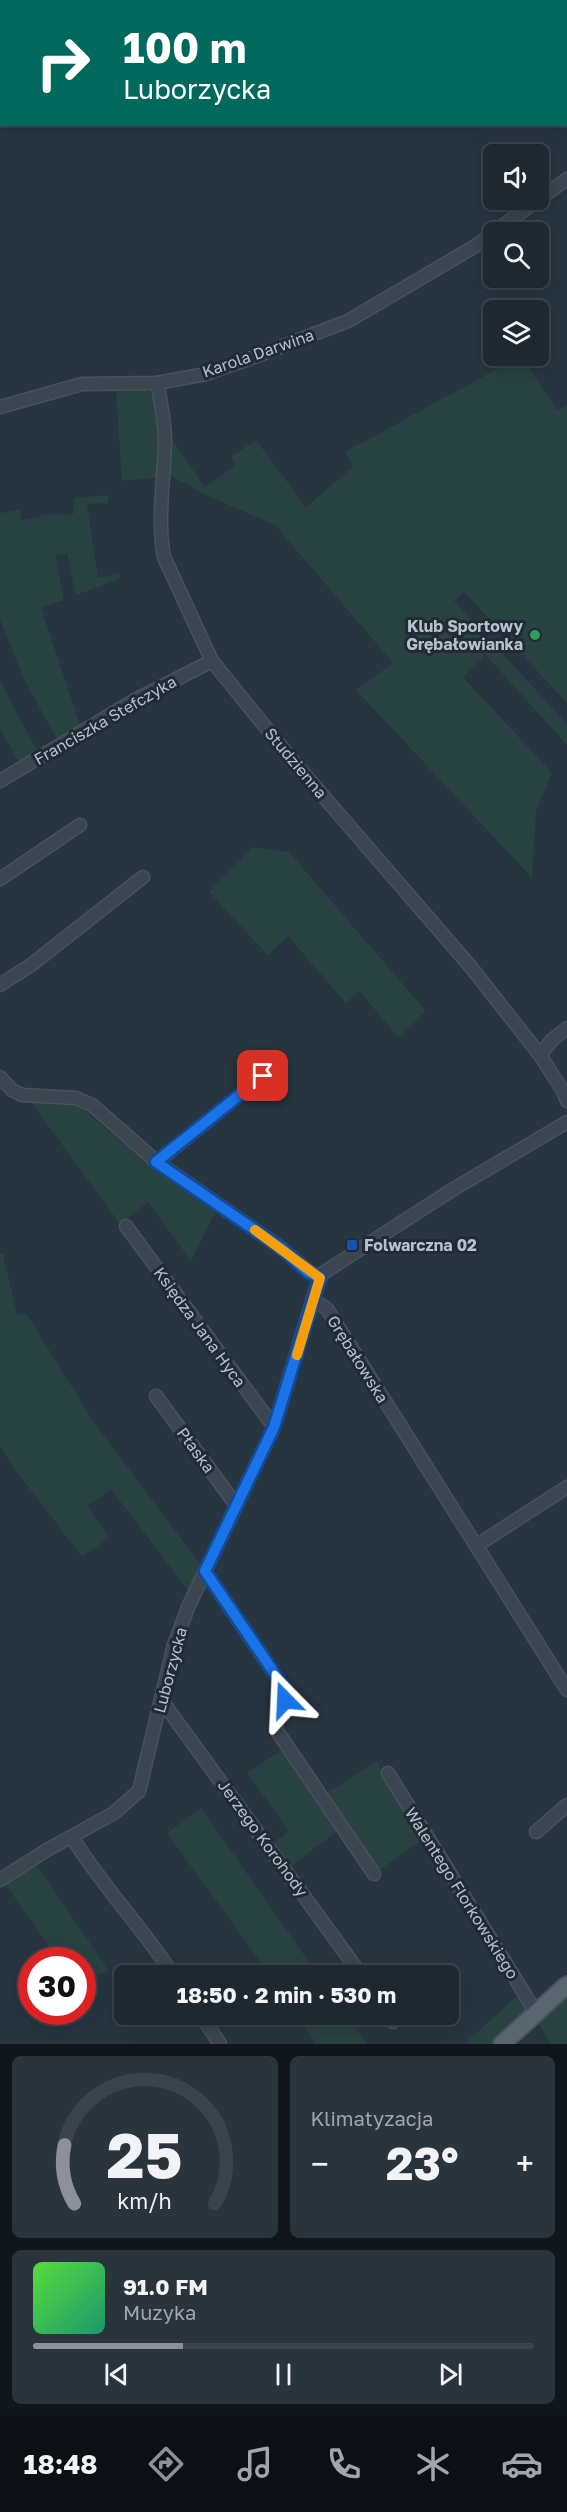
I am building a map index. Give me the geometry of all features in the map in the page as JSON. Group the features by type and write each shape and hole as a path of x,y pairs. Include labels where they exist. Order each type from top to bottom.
{"main road":[{"path":"502,2044 567,1986"}],"street":[{"name":"Karola Darwina","path":"509,222 567,178"},
{"name":"Karola Darwina","path":"0,407 82,384 157,383 206,374 348,321 483,240"},
{"name":"Studzienna","path":"157,383 165,432 160,504 163,550 176,586 212,661 293,761 470,966 540,1055 566,1094"},
{"name":"Franciszka Stefczyka","path":"0,781 135,700 212,661"},
{"path":"0,879 80,825"},
{"path":"0,985 31,965 143,877"},
{"path":"540,1055 552,1040 567,1028"},
{"path":"156,1162 263,1076"},
{"path":"0,1077 12,1090 22,1095 72,1097 85,1101 156,1162 281,1248 308,1272 320,1278 326,1270 371,1240 567,1122"},
{"name":"Księdza Jana Hyca","path":"126,1226 274,1427"},
{"name":"Grębałowska","path":"320,1278 313,1299 327,1309 567,1690"},
{"name":"Luborzycka","path":"0,1880 114,1813 139,1791 174,1645 189,1605 274,1427 313,1299"},
{"name":"Płaska","path":"156,1396 236,1505"},
{"path":"476,1546 567,1487"},
{"path":"205,1571 284,1688 285,1700 276,1726 279,1734 374,1874"},
{"name":"Jerzego Korohody","path":"162,1701 354,1965"},
{"name":"Walentego Florkowskiego","path":"388,1773 537,2014"},
{"path":"536,1832 567,1805"},
{"path":"72,1837 89,1865 167,1965"},
{"path":"207,2025 220,2044"}],"green space":[{"path":"503,366 528,366 557,410 567,405 567,703 464,592 454,601 567,724 567,745 485,654 463,677 552,773 536,811 532,878 356,690 393,663 275,525 204,494 168,474 169,435 205,487 235,466 231,457 256,440 306,507 353,467 345,452"},
{"path":"146,388 158,408 160,419 157,478 122,481 116,390"},
{"path":"108,495 108,503 87,504 98,578 119,573 119,579 76,595 67,553 55,556 64,600 41,608 81,728 58,741 24,679 0,620 0,513 20,510 22,520 48,514 73,515 74,498"},
{"path":"0,681 38,752 19,762 0,729"},
{"path":"253,847 289,852 426,1011 398,1037 359,991 346,1003 288,936 268,955 209,892"},
{"path":"31,1102 75,1103 155,1169 217,1209 191,1261 148,1202 120,1224"},
{"path":"0,1254 3,1254 17,1315 26,1313 93,1421 202,1567 189,1592 111,1489 87,1506 109,1537 82,1557 11,1464 0,1445"},
{"path":"282,1750 340,1829 290,1867 273,1844 289,1831 247,1773"},
{"path":"376,1761 423,1839 378,1871 326,1794"},
{"path":"201,1808 312,1965 263,1965 167,1833"},
{"path":"36,1864 93,1947 50,1947 3,1881"},
{"path":"96,1952 109,1971 96,1975"},
{"path":"567,1995 567,2044 551,2044 538,2023"},
{"path":"517,1996 530,2009 492,2044 464,2044"},
{"path":"304,2025 353,2025 367,2044 316,2044"}],"slow traffic":[{"path":"255,1230 281,1248 308,1272 320,1278 297,1355"}],"place":[{"name":"Klub Sportowy Grębałowianka","path":"535,635"},
{"name":"Folwarczna 02","path":"352,1245"}],"route":[{"path":"263,1076 156,1162 281,1248 308,1272 320,1278 274,1427 205,1571 281,1683 285,1691 285,1700"}]}
